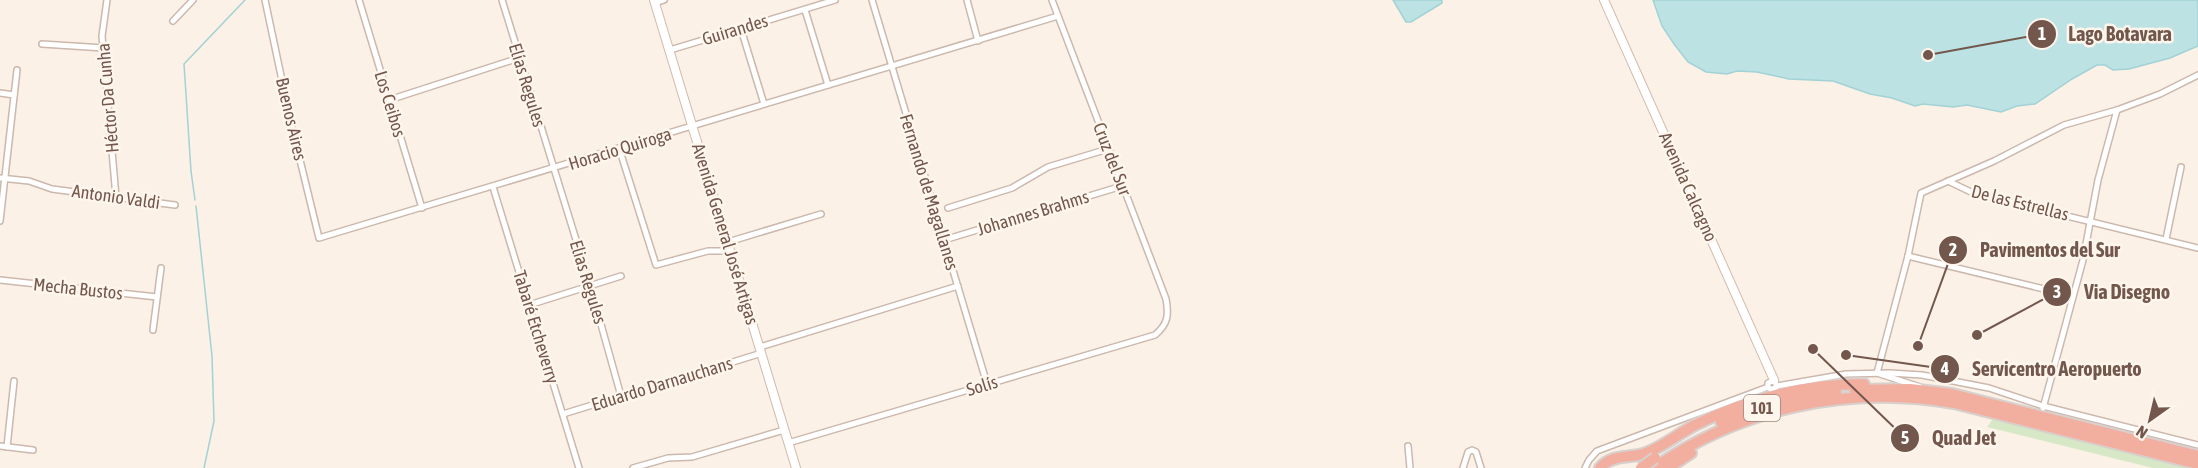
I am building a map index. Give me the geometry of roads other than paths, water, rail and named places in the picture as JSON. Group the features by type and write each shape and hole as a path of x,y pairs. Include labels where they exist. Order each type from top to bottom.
{"highway":[{"path":"1600,468 1609,460 1646,453 1716,416 1782,393 1840,384 1894,385 1927,389"},
{"name":"101","path":"1641,468 1659,465 1688,438 1722,422 1792,399 1854,390 1893,389 1927,389 2042,411 2198,456"},
{"path":"1659,465 1771,418 1816,409 1892,401 1901,397 1954,403 2198,464"},
{"path":"1628,456 1639,460 1648,468"}],"street":[{"name":"Héctor Da Cunha","path":"107,0 104,17 104,48 116,197"},
{"path":"173,21 193,0"},
{"name":"Buenos Aires","path":"265,0 291,123 319,238"},
{"name":"Los Ceibos","path":"359,0 422,208"},
{"name":"Elías Regules","path":"502,0 554,169"},
{"path":"655,1 664,0"},
{"name":"Guirandes","path":"670,50 835,0"},
{"name":"Fernando de Magallanes","path":"872,0 987,384"},
{"path":"967,0 978,40"},
{"name":"Cruz del Sur","path":"1052,0 1166,299 1168,319"},
{"name":"Avenida Calcagno","path":"1604,0 1772,382"},
{"name":"Avenida General José Artigas","path":"655,1 796,468"},
{"path":"805,10 828,86"},
{"name":"Horacio Quiroga","path":"319,238 1058,16"},
{"path":"741,29 764,104"},
{"path":"42,44 104,48"},
{"path":"389,100 519,58"},
{"path":"0,221 17,70"},
{"path":"1877,373 1908,256 1920,193 1994,161 2064,125 2117,110 2160,94 2198,75"},
{"path":"0,93 14,95"},
{"path":"2042,411 2083,260 2090,220 2117,110"},
{"path":"620,148 656,265 708,251 731,251"},
{"path":"948,208 1012,188 1048,168 1108,148"},
{"path":"2166,239 2181,167"},
{"name":"Elias Regules","path":"554,169 621,396"},
{"name":"Antonio Valdi","path":"3,179 29,181 58,189 175,205"},
{"name":"De las Estrellas","path":"1948,181 1973,193 2198,248"},
{"name":"Johannes Brahms","path":"944,240 1122,186"},
{"name":"Tabaré Etcheverry","path":"493,187 579,468"},
{"path":"728,242 821,214"},
{"path":"1908,256 2073,296"},
{"path":"153,330 161,268"},
{"path":"529,305 621,276"},
{"name":"Mecha Bustos","path":"0,280 157,297"},
{"name":"Eduardo Darnauchans","path":"563,414 958,286"},
{"name":"Solís","path":"788,443 1155,335 1164,327 1168,319"},
{"path":"1877,373 1912,382 1927,389"},
{"path":"1585,468 1597,451 1772,382 1846,374 1922,375 1969,383 2006,393 2042,411 2198,445"},
{"path":"14,381 3,446 33,450"},
{"path":"633,468 668,458 692,457 784,430"},
{"path":"1407,446 1410,468"},
{"path":"1463,468 1468,452 1472,450 1476,452 1481,468"}],"water":[{"path":"1393,0 1442,0 1442,3 1411,22 1406,22"},
{"path":"1653,0 2198,0 2198,46 2170,58 2129,69 2113,70 2105,65 2097,65 2035,104 2017,106 2001,112 1967,105 1953,107 1923,104 1915,106 1833,81 1789,79 1757,72 1737,71 1727,74 1706,72 1688,62 1674,44 1662,26"}],"waterway":[{"path":"195,200 184,64 245,0"},
{"path":"196,206 212,356 214,421 204,468"}],"place":[{"name":"Lago Botavara","path":"1928,55"},
{"name":"Via Disegno","path":"1977,335"},
{"name":"Pavimentos del Sur","path":"1918,346"},
{"name":"Quad Jet","path":"1813,349"},
{"name":"Servicentro Aeropuerto","path":"1846,355"}]}
